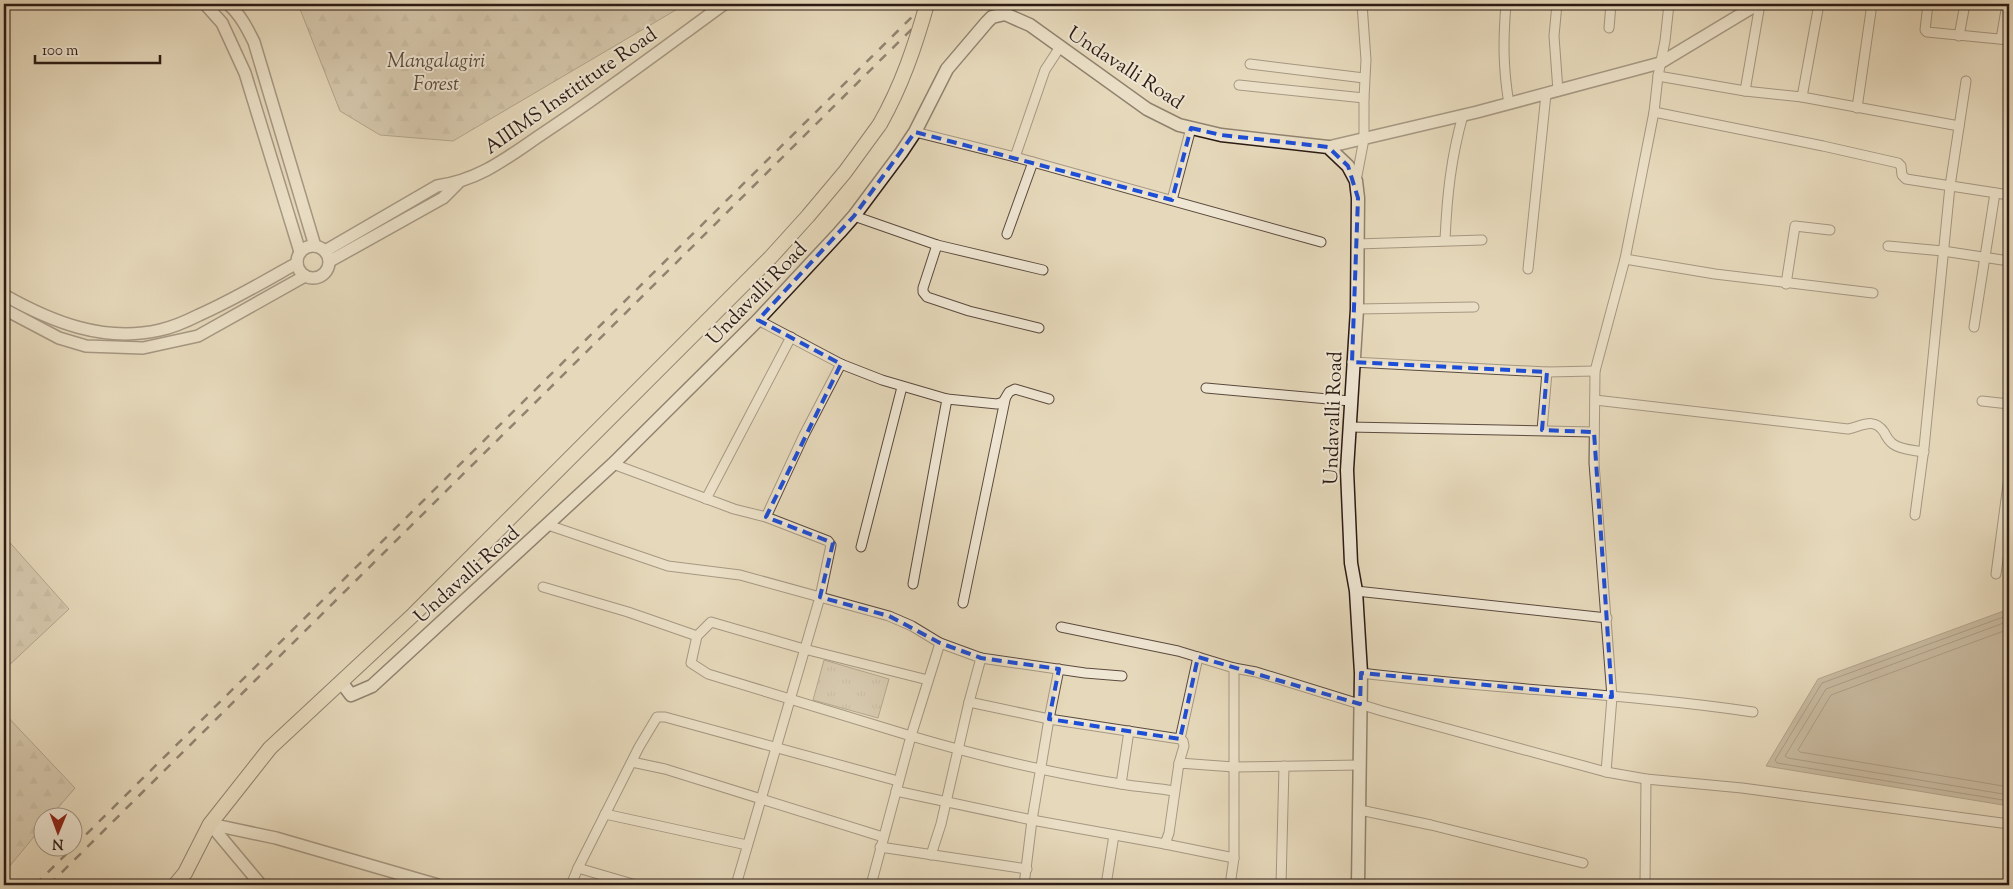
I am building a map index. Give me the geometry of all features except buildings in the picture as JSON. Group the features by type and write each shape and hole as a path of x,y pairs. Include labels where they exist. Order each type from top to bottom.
{"main road":[{"path":"175,885 185,873 210,824 270,748 342,684 414,614 770,258 808,216 845,172 880,124 896,95 911,60 927,4"},
{"name":"Undavalli Road","path":"342,684 351,694 372,686 613,464 758,320 854,216 915,132 947,69 987,22 1006,9 1147,109 1179,125 1221,135 1328,147 1348,166 1356,181 1358,198 1357,309 1352,362 1347,470 1350,564 1356,592 1361,673 1358,885"}],"street":[{"path":"4,309 59,338 86,346 143,348 198,336 305,276 298,268 298,257 271,153 245,73 222,23 205,4"},
{"path":"214,13 222,4"},
{"path":"228,4 235,10 247,27 254,42 324,252"},
{"name":"AIIIMS Instititute Road","path":"324,252 438,186 458,183 485,171 594,100 724,4"},
{"path":"1356,181 1364,138 1364,78 1366,60 1362,4"},
{"path":"1506,4 1503,45 1509,104"},
{"path":"1557,4 1554,36 1558,91"},
{"path":"1609,28 1611,4"},
{"path":"1606,772 1612,697 1594,463 1595,371 1625,259 1654,112 1669,4"},
{"path":"1328,147 1509,104 1660,63 1759,4"},
{"path":"1745,91 1759,4"},
{"path":"1802,97 1819,4"},
{"path":"1857,108 1872,4"},
{"path":"1928,4 1926,32 2005,40 2007,4"},
{"path":"1959,36 1965,4"},
{"path":"1015,157 1045,70 1060,46"},
{"path":"1250,64 1364,78"},
{"path":"1658,76 1745,91 1802,97 1959,126"},
{"path":"1915,516 1924,452 1950,186 1966,81"},
{"path":"1239,85 1364,98"},
{"path":"1528,269 1546,94"},
{"path":"1654,112 1898,163 1901,166 1902,175 1906,179 2009,195"},
{"path":"1445,240 1447,198 1453,152 1463,115"},
{"path":"1172,200 1191,128"},
{"path":"915,132 1015,157 1321,242"},
{"path":"1006,234 1033,162"},
{"path":"1974,326 1995,193"},
{"path":"854,216 937,245 1043,270"},
{"path":"1786,284 1796,226 1830,230"},
{"path":"1357,244 1482,240"},
{"path":"937,245 923,288 923,292 927,296 969,311 1039,328"},
{"name":"AIIIMS Instititute Road","path":"4,295 46,316 76,328 110,334 160,330 182,323 245,292 298,257 310,246 324,252"},
{"path":"1888,246 1943,251 2009,261"},
{"name":"AIIIMS Instititute Road","path":"305,276 315,279 328,271 324,252"},
{"path":"1625,259 1786,284 1873,294"},
{"path":"1357,309 1474,308"},
{"path":"758,320 840,364 902,387 947,399 998,404 1005,400"},
{"path":"706,499 791,337"},
{"path":"1352,362 1547,372 1595,371"},
{"path":"766,517 840,364"},
{"path":"1542,430 1547,372"},
{"path":"861,547 902,387"},
{"path":"1206,388 1350,401"},
{"path":"963,603 1005,400 1009,392 1015,389 1049,399"},
{"path":"913,584 947,399"},
{"path":"1595,400 1848,429 1862,424 1872,424 1878,426 1890,442 1897,447 1924,452"},
{"path":"1982,401 2009,404"},
{"path":"1349,427 1594,432"},
{"path":"613,464 734,510 766,517 830,543 832,548 820,597 789,698 777,748 760,799 736,885"},
{"path":"1996,574 2009,477"},
{"path":"548,525 668,566 740,575 889,616 912,626 940,643 981,658 1122,676"},
{"path":"542,587 628,612 697,636"},
{"path":"1356,592 1607,618"},
{"path":"928,680 804,649 711,622 697,636 690,663 708,674 960,750 1121,784 1174,791"},
{"path":"1061,627 1178,651 1606,772 1646,779 1742,788 2009,824"},
{"path":"871,885 898,781 940,643"},
{"path":"1180,739 1198,657"},
{"path":"932,855 960,750 981,658"},
{"path":"1230,885 1234,858 1234,668"},
{"path":"1024,885 1040,768 1059,669"},
{"path":"1361,673 1684,702 1753,712"},
{"path":"970,702 1049,720 1130,731 1183,741 1184,746 1174,791 1169,832 1165,844"},
{"path":"571,885 632,762 655,719 660,716 898,781"},
{"path":"1121,784 1130,731"},
{"path":"632,762 665,770 883,837"},
{"path":"1179,763 1234,767 1359,765"},
{"path":"1280,885 1284,766"},
{"path":"1645,885 1646,779"},
{"path":"896,791 1032,820 1234,858"},
{"path":"1360,810 1431,824 1583,863"},
{"path":"605,814 747,846"},
{"path":"210,824 258,884"},
{"path":"210,824 276,838 438,885"},
{"path":"1106,885 1114,835"},
{"path":"880,846 1027,869"},
{"path":"578,868 636,885"}],"highlighted area":[{"path":"1191,128 1221,135 1328,147 1348,166 1358,198 1352,362 1547,372 1542,430 1594,432 1612,697 1361,673 1360,704 1198,657 1180,739 1049,719 1059,669 981,658 940,643 889,616 820,597 833,543 766,517 841,364 758,320 854,216 915,132 1172,200"}],"green space":[{"name":"Mangalagiri Forest","path":"298,4 686,4 453,141 380,135 340,111"},
{"path":"4,536 69,609 4,670"},
{"path":"824,660 889,679 878,718 813,700"},
{"path":"4,713 75,788 60,806 32,806 32,839 4,873"}],"water":[{"path":"2009,609 2009,806 1766,766 1818,679"}],"railway":[{"path":"35,885 925,4"},
{"path":"49,885 937,4"}]}
